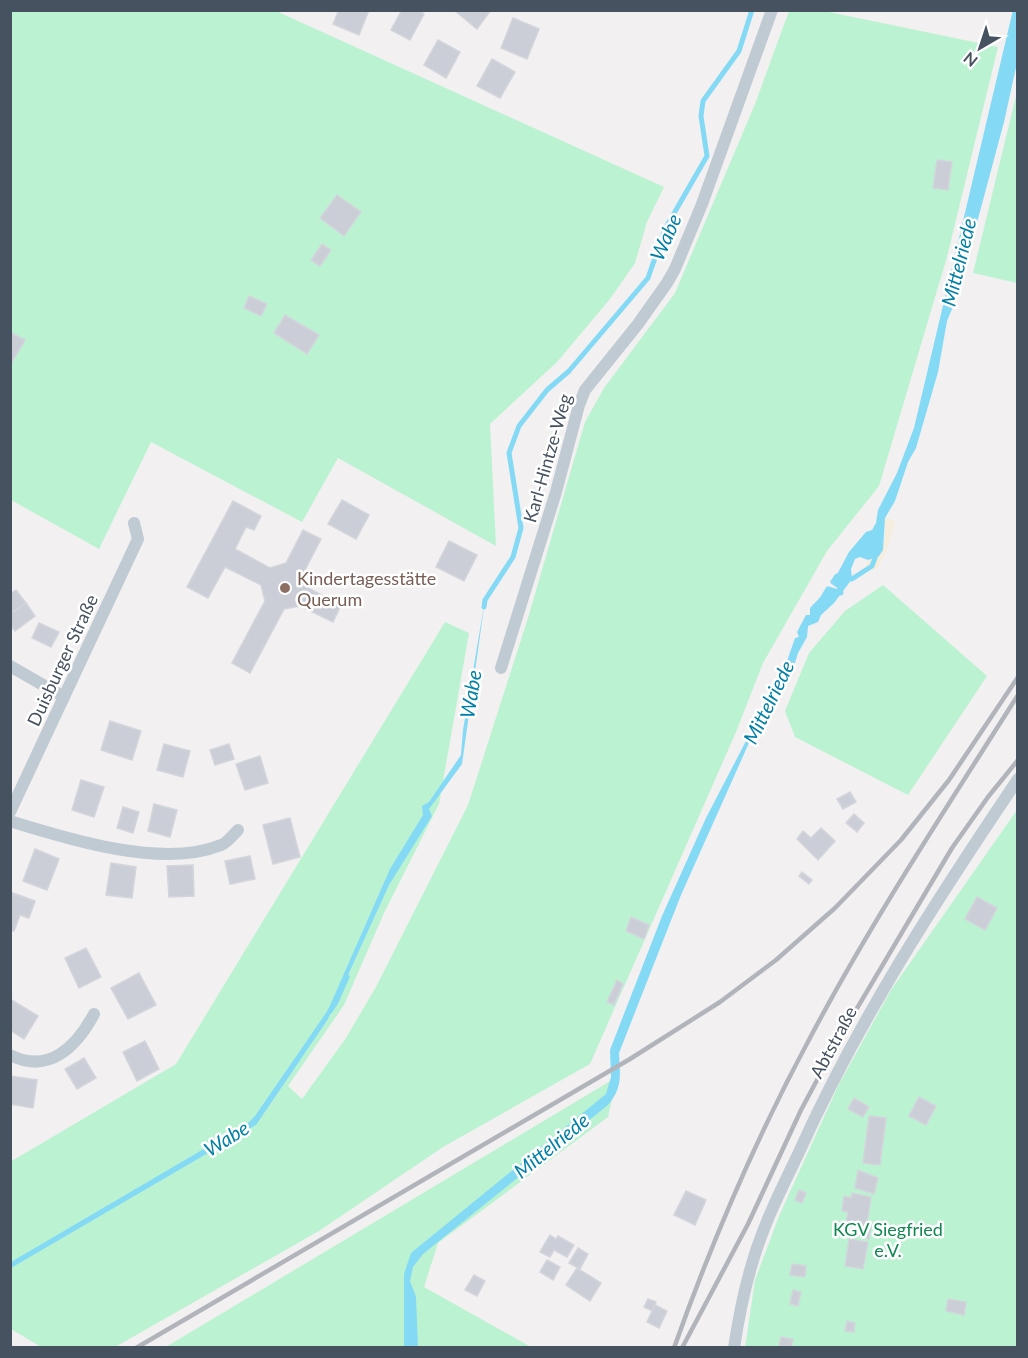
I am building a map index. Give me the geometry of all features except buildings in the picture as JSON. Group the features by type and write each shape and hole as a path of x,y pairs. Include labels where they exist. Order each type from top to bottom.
{"street":[{"name":"Karl-Hintze-Weg","path":"501,668 585,390 638,324 675,269 702,204 772,10"},
{"name":"Duisburger Straße","path":"10,812 138,539 134,523"},
{"path":"10,666 64,697"},
{"name":"Abtstraße","path":"734,1347 754,1256 764,1228 821,1104 866,1017 903,955 1017,779"},
{"path":"10,821 57,836 101,846 171,854 196,852 223,845 238,830"},
{"path":"10,1055 29,1061 57,1057 84,1033 94,1014"}],"green space":[{"path":"10,11 276,11 664,187 647,222 635,263 610,299 557,362 490,424 496,546 338,458 302,522 151,442 99,549 11,500"},
{"path":"789,11 824,11 998,47 947,257 879,486 827,551 763,663 736,732 590,1064 443,1147 319,1231 115,1347 41,1347 11,1329 10,1162 176,1064 445,622 469,633 439,804 384,913 344,1005 288,1086 302,1099 346,1038 377,985 468,805 528,618 585,422 604,388 675,293 755,104"},
{"path":"1017,92 1017,283 973,273"},
{"path":"883,585 987,676 908,795 795,737 785,711 809,653 845,611"},
{"name":"KGV Siegfried e.V.","path":"1017,810 1017,1347 745,1348 755,1280 779,1216 838,1086 891,990"},
{"path":"617,1077 608,1117 438,1243 424,1287 531,1347 164,1348"}],"sand":[{"path":"885,518 895,521 890,542 878,568 852,579 852,574 866,566 868,560 879,556 885,537"}],"water":[{"path":"1013,10 1017,11 1017,63 1004,122 957,297 947,321 938,372 916,448 908,462 895,501 885,518 883,550 879,556 868,560 860,557 855,559 851,569 852,579 834,603 821,615 818,622 808,626 807,637 798,653 793,669 761,716 681,895 619,1053 620,1081 613,1099 423,1254 413,1267 410,1281 416,1297 418,1347 404,1347 404,1274 411,1253 606,1094 611,1077 610,1050 662,916 706,818 786,664 795,638 799,637 797,632 806,615 810,615 810,608 828,589 841,593 839,586 833,582 849,552 866,532 872,530 876,523 878,510 897,473 914,428"},
{"path":"485,600 462,764 429,809 432,816 389,885 328,1019 256,1125 11,1268 11,1262 248,1123 255,1116 328,1010 390,869 423,815 422,806 429,802 461,755 463,730"}],"waterway":[{"name":"Wabe","path":"484,607 485,600 513,557 521,528 509,453 519,426 547,390 569,371 648,278 665,229 707,156 701,116 703,101 739,51 752,10"},
{"name":"Mittelriede","path":"822,599 828,589 841,593 839,586 833,582 837,576 852,579 872,566 875,553"},
{"name":"Wabe","path":"330,1011 347,977"}],"railway":[{"path":"136,1348 630,1059 720,1002 776,960 835,908 901,840 949,780 1018,677"},
{"path":"674,1348 736,1189 811,1036 885,906 1018,695"},
{"path":"682,1348 748,1224 801,1110 840,1037 952,848 988,797 1018,760"}],"place":[{"name":"Kindertagesstätte Querum","path":"285,588"}]}
